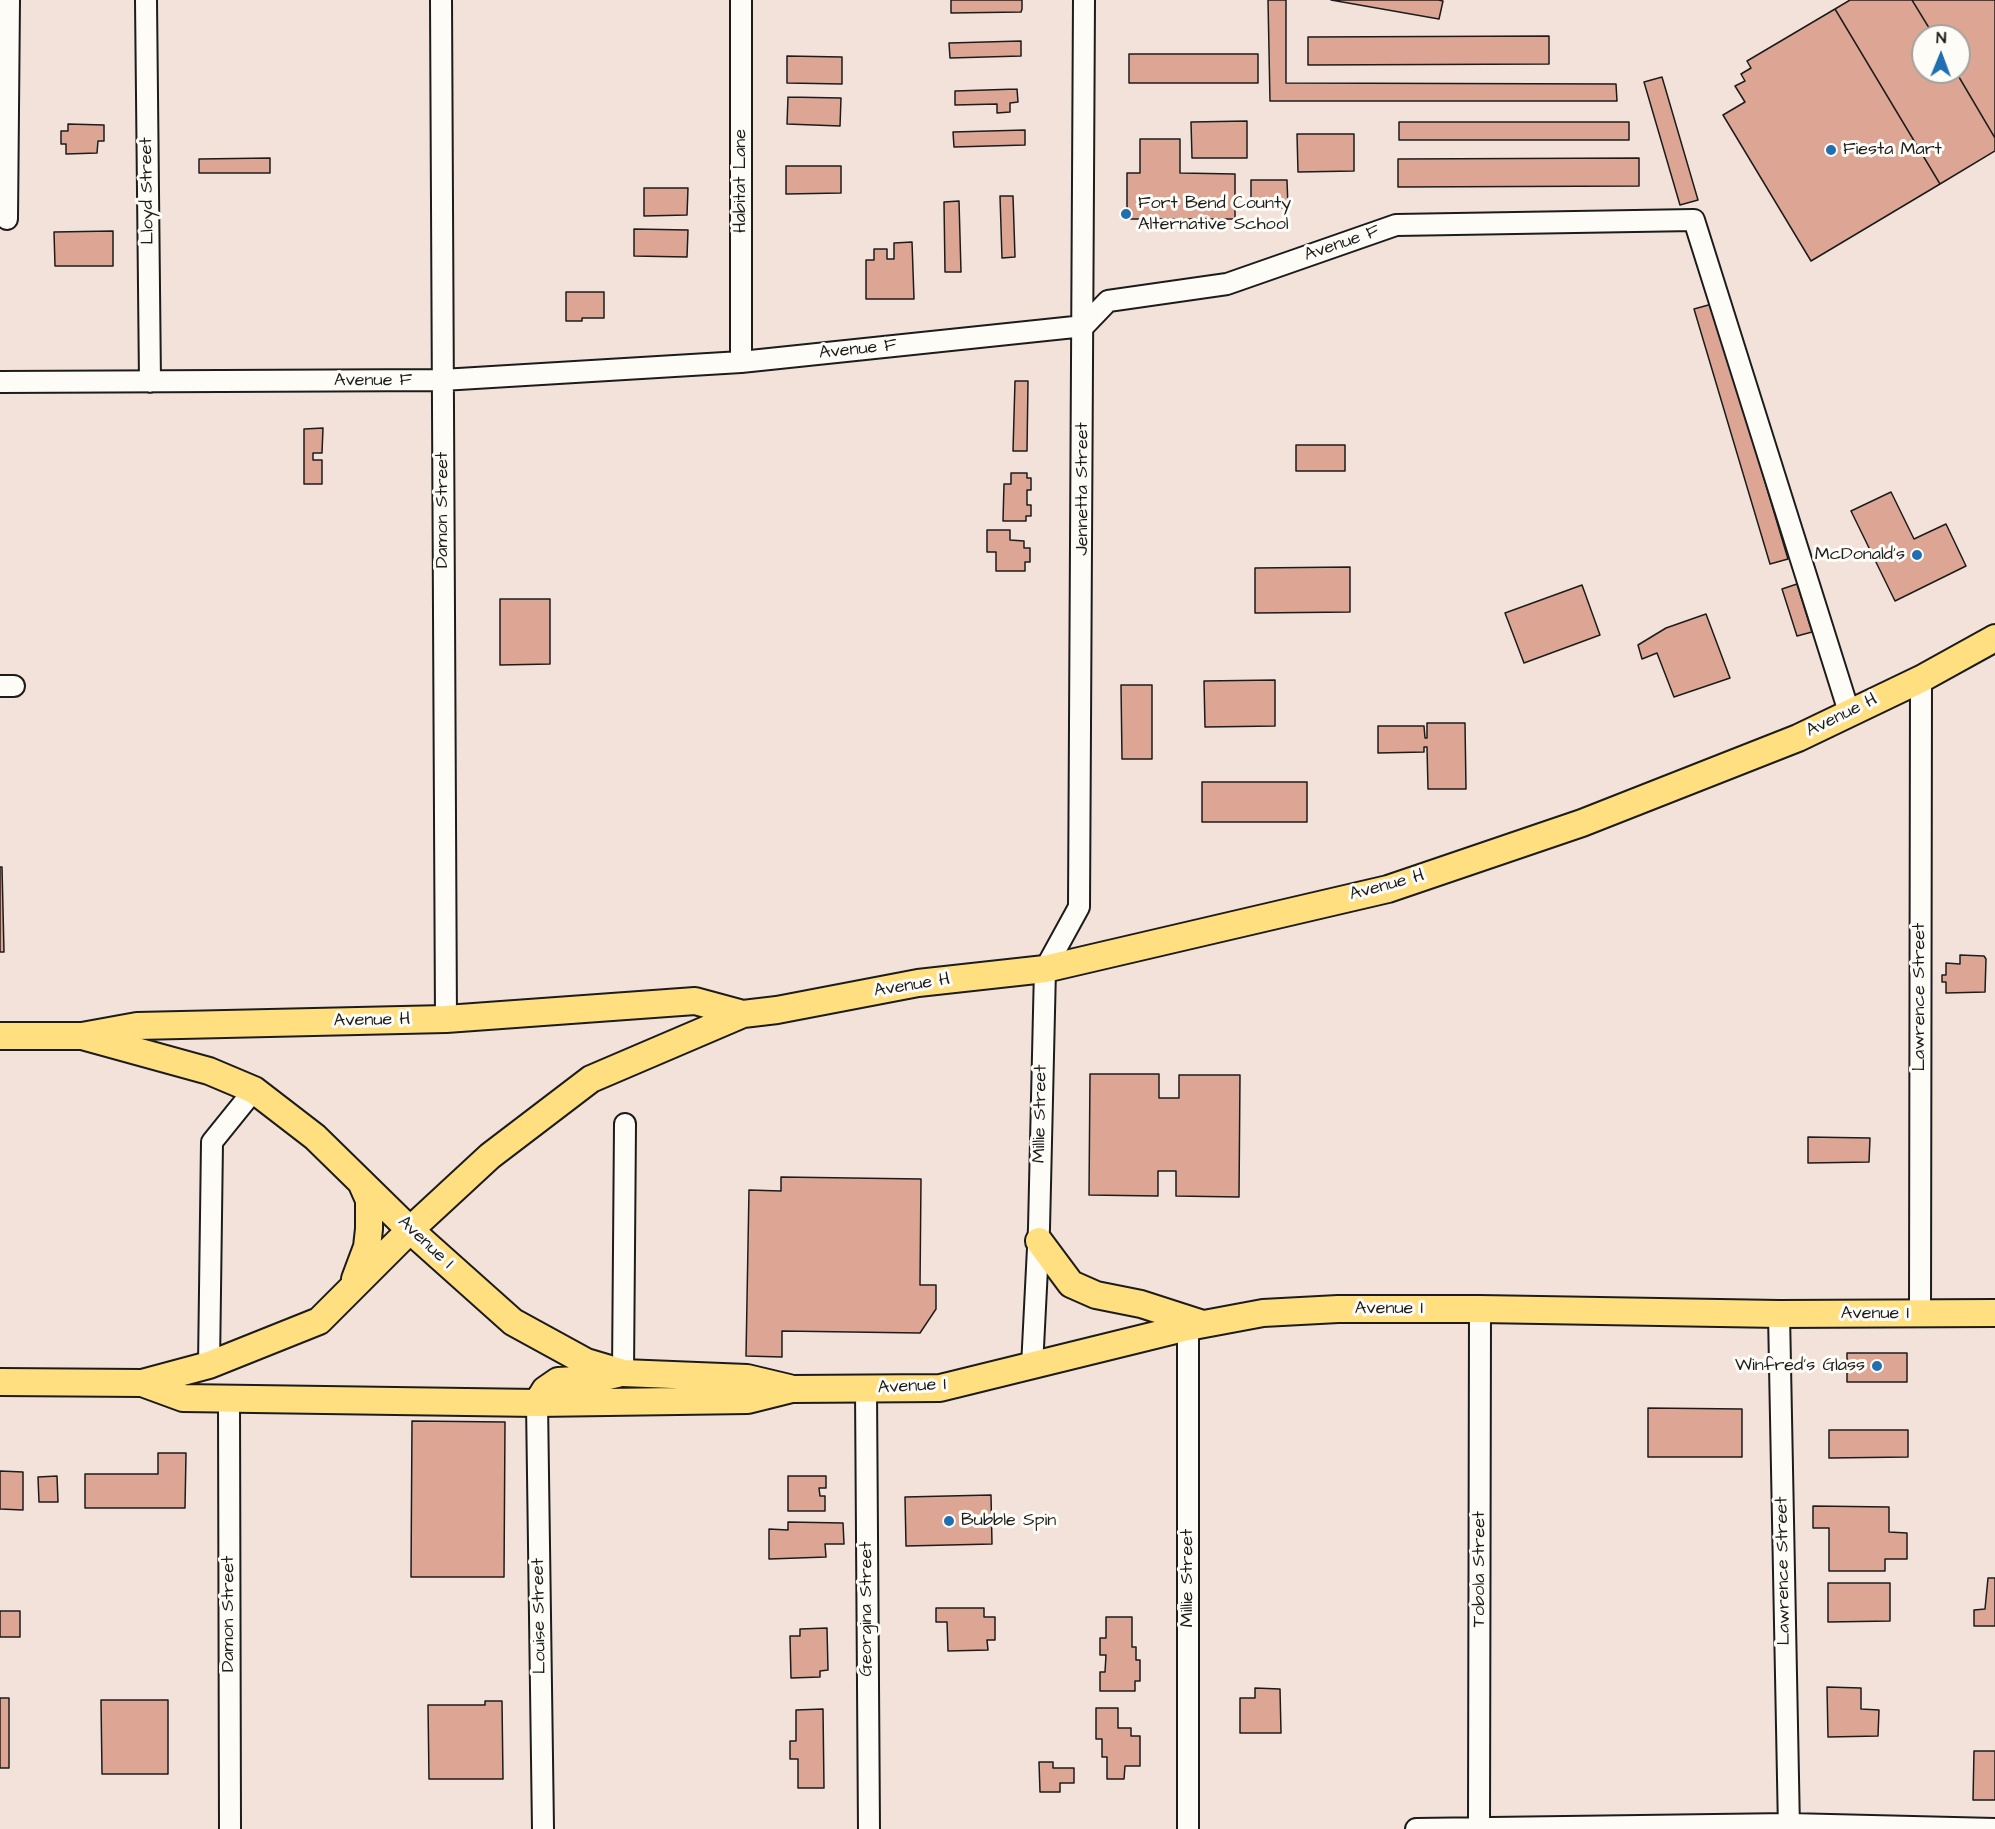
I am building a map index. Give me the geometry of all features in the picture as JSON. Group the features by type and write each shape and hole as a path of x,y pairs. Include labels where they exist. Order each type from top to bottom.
{"main road":[{"name":"Avenue H","path":"142,1383 209,1365 319,1321 410,1230 490,1156 591,1079 743,1014 777,1010 918,983 1045,969 1388,889 1582,823 1798,738 1921,679 1995,638"},
{"name":"Avenue H","path":"0,1036 82,1036 137,1026 446,1019 695,1001 743,1014"},
{"name":"Avenue I","path":"82,1036 209,1071 254,1090 315,1137 410,1230 513,1322 585,1362 623,1373 747,1378 792,1389 940,1388 1195,1326 1263,1313 1338,1309 1480,1308 1920,1315 1995,1313"},
{"path":"343,1297 354,1282 367,1247 369,1200 360,1180"},
{"path":"1039,1240 1071,1284 1096,1295 1142,1304 1195,1326"},
{"path":"537,1403 544,1390 558,1381 594,1379 623,1373"},
{"name":"Avenue I","path":"0,1382 142,1383 183,1398 537,1403 748,1400 792,1389"}],"street":[{"path":"7,219 9,0"},
{"name":"Lloyd Street","path":"146,0 150,382"},
{"name":"Damon Street","path":"441,0 446,1019"},
{"name":"Habitat Lane","path":"741,0 741,362"},
{"name":"Jennetta Street","path":"1045,969 1079,907 1084,0"},
{"name":"Avenue F","path":"0,382 442,381 741,362 1084,326 1108,301 1227,284 1396,225 1694,220 1849,712"},
{"name":"Lawrence Street","path":"1920,1315 1921,679"},
{"name":"Millie Street","path":"1032,1367 1039,1240 1045,969"},
{"path":"209,1365 212,1143 254,1090"},
{"path":"623,1373 625,1124"},
{"name":"Tobola Street","path":"1479,1828 1480,1308"},
{"name":"Lawrence Street","path":"1779,1314 1789,1826"},
{"name":"Millie Street","path":"1188,1829 1195,1326"},
{"name":"Georgina Street","path":"866,1389 869,1829"},
{"name":"Damon Street","path":"229,1399 230,1829"},
{"name":"Louise Street","path":"537,1403 543,1829"},
{"path":"1416,1829 1789,1826 1995,1829"}],"building":[{"path":"951,0 1022,0 1022,9 1021,12 951,13"},
{"path":"1268,0 1286,0 1286,83 1616,84 1617,101 1270,101"},
{"path":"1331,0 1438,0 1443,1 1439,19"},
{"path":"1850,0 1912,0 1927,24 1911,24 1911,84 1963,84 1995,138 1995,151 1940,184 1835,9"},
{"path":"1912,0 1995,0 1995,138 1963,84 1971,84 1971,24 1927,24"},
{"name":"Fiesta Mart","path":"1835,9 1940,184 1811,261 1723,115 1745,102 1735,86 1745,81 1741,74 1751,68 1747,61"},
{"path":"1549,36 1549,64 1308,65 1308,37"},
{"path":"1021,41 1021,56 950,58 949,43"},
{"path":"1129,54 1258,54 1258,83 1129,83"},
{"path":"787,56 842,57 842,84 787,83"},
{"path":"1662,77 1698,200 1680,205 1644,82"},
{"path":"1017,89 1018,102 1010,103 1010,112 997,113 997,104 955,105 955,91"},
{"path":"788,97 841,98 840,126 787,124"},
{"path":"1247,121 1247,158 1192,158 1191,122"},
{"path":"1399,122 1629,122 1629,140 1399,140"},
{"path":"68,124 104,125 104,141 98,141 97,153 66,154 66,144 61,144 61,131 68,131"},
{"path":"1025,130 1025,145 954,147 953,132"},
{"path":"1297,134 1354,134 1354,171 1298,172"},
{"path":"1140,139 1180,139 1180,173 1235,174 1235,219 1127,219 1127,173 1140,173"},
{"path":"270,158 270,173 199,173 199,159"},
{"path":"1639,158 1639,186 1398,187 1398,159"},
{"path":"786,166 841,166 841,193 786,194"},
{"path":"1251,180 1287,180 1288,208 1251,208"},
{"path":"644,188 688,188 687,215 644,216"},
{"path":"1000,196 1013,196 1015,257 1002,258"},
{"path":"959,201 961,272 945,272 944,202"},
{"path":"634,229 688,230 687,257 634,256"},
{"path":"113,231 113,266 55,266 54,232"},
{"path":"912,242 914,299 866,299 866,260 874,260 874,249 887,249 887,259 894,259 894,243"},
{"path":"566,292 604,292 604,318 566,321"},
{"path":"1712,304 1788,559 1770,564 1694,309"},
{"path":"1015,381 1028,381 1027,451 1013,451"},
{"path":"323,428 322,453 313,453 313,460 322,460 322,484 304,484 304,429"},
{"path":"1296,445 1345,445 1345,471 1296,471"},
{"path":"1011,473 1027,473 1027,478 1031,478 1031,490 1027,490 1027,505 1031,505 1031,516 1026,516 1026,521 1003,521 1004,484 1011,484"},
{"name":"McDonald's","path":"1891,492 1914,539 1946,524 1966,566 1895,601 1851,511"},
{"path":"987,530 1010,530 1010,540 1024,541 1024,548 1030,548 1030,562 1025,562 1025,571 996,571 996,552 987,552"},
{"path":"1350,567 1350,612 1255,613 1255,568"},
{"path":"1797,584 1812,632 1797,636 1782,589"},
{"path":"1582,585 1600,635 1524,663 1505,613"},
{"path":"500,599 550,599 550,664 500,665"},
{"path":"1706,614 1730,678 1674,697 1657,653 1642,659 1638,645 1666,628"},
{"path":"1275,680 1275,726 1205,727 1204,681"},
{"path":"1121,685 1152,685 1152,759 1122,759"},
{"path":"1427,723 1465,723 1466,789 1428,789 1427,747 1424,747 1424,752 1378,753 1378,726 1424,726 1425,738 1427,738"},
{"path":"1202,782 1307,782 1307,822 1202,822"},
{"path":"0,867 2,867 4,952 0,952"},
{"path":"1960,955 1984,956 1986,959 1985,992 1946,993 1946,982 1942,982 1942,975 1946,975 1946,963 1960,964"},
{"path":"1090,1074 1159,1074 1159,1098 1179,1098 1179,1075 1240,1075 1239,1197 1176,1196 1176,1171 1158,1171 1158,1196 1089,1195"},
{"path":"1808,1137 1870,1138 1869,1162 1808,1163"},
{"path":"781,1177 921,1179 920,1285 936,1285 936,1309 920,1333 782,1331 782,1357 746,1356 749,1190 781,1191"},
{"path":"1847,1353 1907,1353 1907,1382 1847,1382"},
{"path":"1648,1408 1742,1409 1742,1457 1648,1457"},
{"path":"412,1421 505,1422 504,1577 411,1577"},
{"path":"1829,1430 1908,1430 1908,1457 1829,1458"},
{"path":"158,1453 186,1453 185,1508 85,1508 85,1474 158,1474"},
{"path":"0,1471 23,1472 23,1510 0,1509"},
{"path":"57,1476 58,1502 39,1502 38,1477"},
{"path":"788,1476 826,1476 826,1488 819,1488 820,1496 825,1496 825,1511 788,1511"},
{"name":"Bubble Spin","path":"991,1495 992,1544 906,1546 905,1497"},
{"path":"1813,1506 1889,1507 1889,1532 1907,1533 1907,1559 1885,1559 1885,1571 1829,1571 1829,1528 1813,1528"},
{"path":"788,1522 843,1523 844,1544 825,1544 826,1557 769,1559 769,1529 788,1530"},
{"path":"1988,1578 1995,1578 1995,1626 1974,1626 1974,1610 1985,1609"},
{"path":"1828,1583 1890,1583 1890,1621 1828,1622"},
{"path":"936,1608 984,1608 984,1617 995,1617 995,1640 987,1640 988,1650 948,1651 947,1622 936,1622"},
{"path":"0,1611 20,1611 20,1637 0,1637"},
{"path":"1106,1617 1132,1617 1132,1647 1136,1647 1136,1660 1140,1660 1140,1681 1135,1681 1135,1691 1100,1691 1100,1672 1105,1672 1106,1655 1100,1655 1100,1638 1106,1638"},
{"path":"827,1628 828,1670 820,1671 820,1677 791,1678 790,1636 800,1636 800,1629"},
{"path":"1827,1687 1861,1688 1861,1709 1879,1710 1878,1736 1828,1737"},
{"path":"1255,1688 1280,1689 1281,1733 1240,1733 1240,1698 1255,1698"},
{"path":"0,1698 9,1698 9,1768 0,1768"},
{"path":"101,1700 168,1700 168,1774 102,1774"},
{"path":"485,1701 502,1701 503,1779 429,1779 428,1705 485,1705"},
{"path":"1096,1708 1118,1708 1118,1728 1131,1728 1131,1736 1140,1736 1140,1766 1125,1766 1124,1779 1107,1779 1107,1757 1102,1757 1102,1739 1096,1739"},
{"path":"823,1709 824,1788 798,1788 798,1759 790,1759 790,1741 796,1741 796,1710"},
{"path":"1974,1751 1995,1751 1995,1800 1973,1800"},
{"path":"1039,1762 1053,1762 1053,1768 1074,1768 1074,1783 1060,1783 1060,1792 1040,1792"}],"place":[{"name":"Fiesta Mart","path":"1831,150"},
{"name":"Fort Bend County Alternative School","path":"1126,214"},
{"name":"McDonald's","path":"1917,555"},
{"name":"Winfred's Glass","path":"1877,1366"},
{"name":"Bubble Spin","path":"949,1521"}]}
